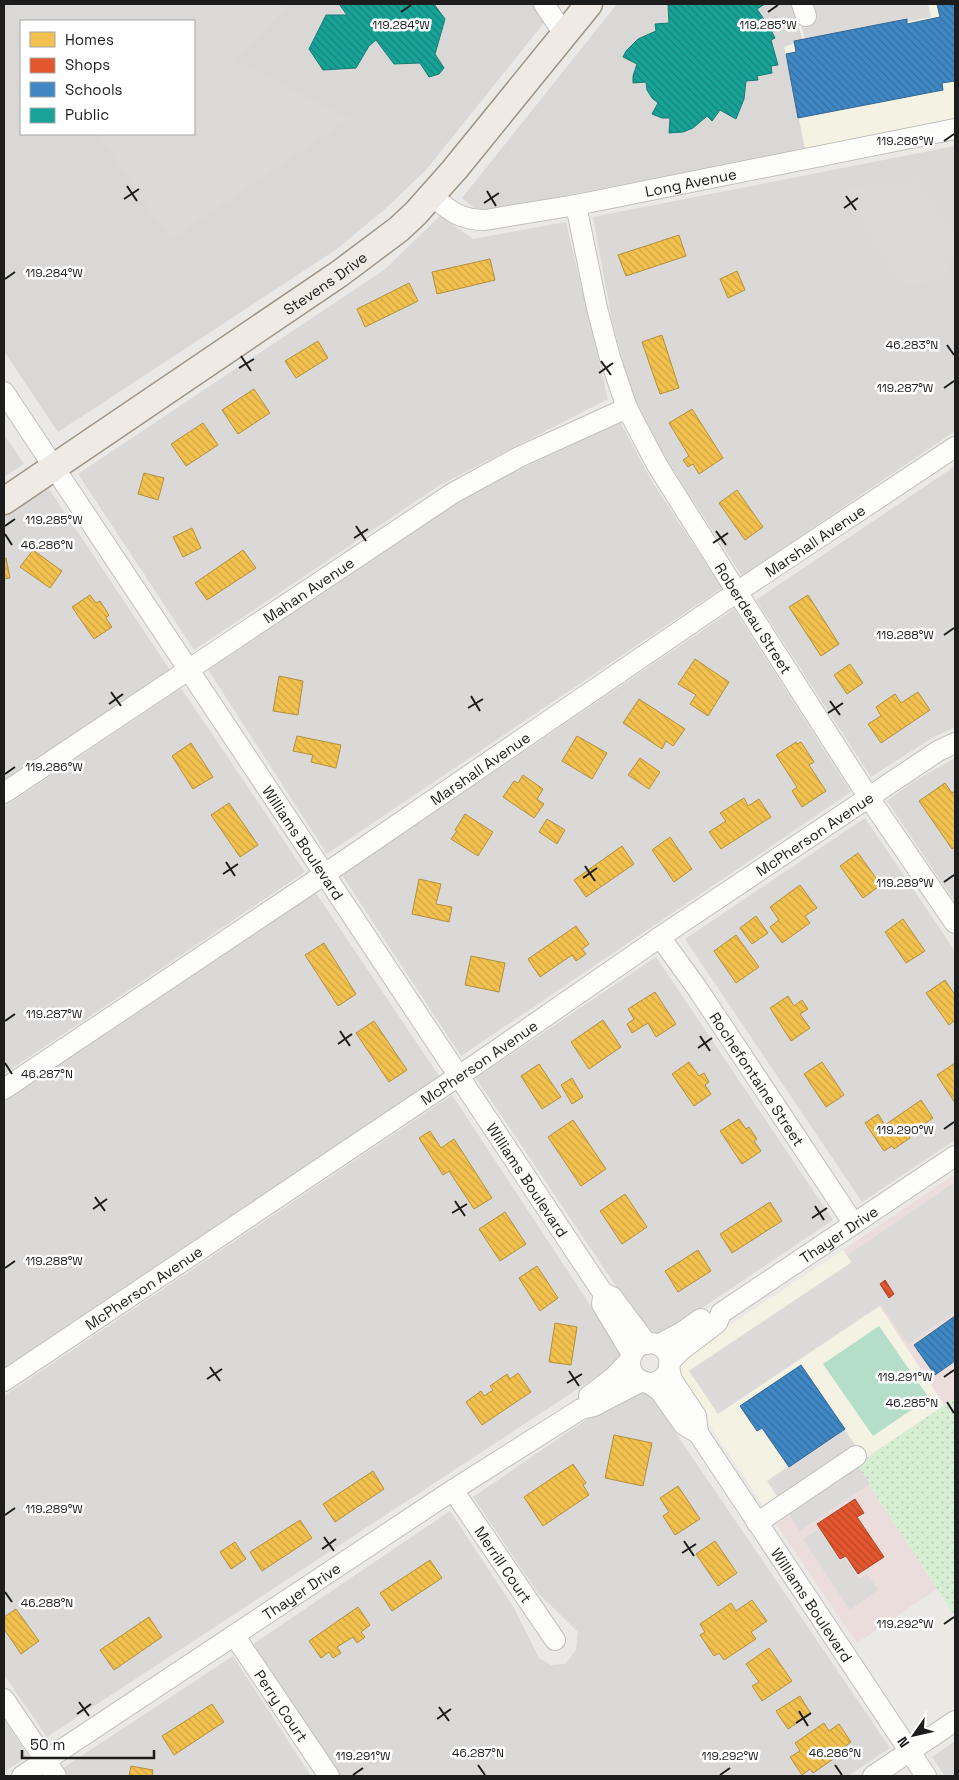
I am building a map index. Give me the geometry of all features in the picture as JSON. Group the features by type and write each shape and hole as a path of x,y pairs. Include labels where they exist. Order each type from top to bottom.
{"main road":[{"name":"Stevens Drive","path":"4,501 361,259 399,229 432,196 589,4"}],"street":[{"path":"544,4 564,34"},
{"name":"Long Avenue","path":"432,196 456,215 473,220 506,217 576,205 955,129"},
{"name":"Roberdeau Street","path":"576,205 597,308 610,358 627,408 657,465 869,798 955,923"},
{"name":"Williams Boulevard","path":"4,392 603,1294 602,1304 642,1351"},
{"name":"Mahan Avenue","path":"4,793 453,493 519,457 627,408"},
{"name":"Marshall Avenue","path":"4,1088 325,874 738,592 955,447"},
{"name":"McPherson Avenue","path":"4,1381 458,1076 660,937 938,751 955,743"},
{"name":"Rochefontaine Street","path":"660,937 697,988 854,1224"},
{"name":"Thayer Drive","path":"669,1366 680,1351 717,1323 721,1313 955,1156"},
{"name":"Thayer Drive","path":"581,1409 589,1396 613,1378 642,1351 684,1331 711,1312 721,1313"},
{"path":"665,1350 669,1366 661,1379 646,1382 633,1373 642,1351 665,1350"},
{"name":"Williams Boulevard","path":"669,1366 672,1380 696,1416 698,1433 926,1776"},
{"name":"Williams Boulevard","path":"646,1382 660,1391 684,1425 698,1433"},
{"name":"Thayer Drive","path":"22,1776 50,1768 234,1635 453,1490 581,1409 594,1406 646,1382"},
{"path":"757,1523 856,1456"},
{"name":"Merrill Court","path":"453,1490 555,1640"},
{"name":"Perry Court","path":"234,1635 329,1776"},
{"path":"4,1699 50,1768"},
{"path":"873,1776 955,1721"}],"path":[{"path":"766,24 777,16"}],"shaded area":[{"path":"4,4 559,4 426,170 386,208 337,249 58,432 4,351"},
{"path":"10,4 282,4 285,8 235,60 350,119 170,240 99,135 195,135 195,20 20,20"},
{"path":"617,4 791,4 803,40 784,47 805,149 479,212 462,198"},
{"path":"791,4 955,4 955,118 805,149 784,46 803,40"},
{"path":"795,4 928,4 931,17 806,43"},
{"path":"955,146 955,431 742,576 659,448 631,392 612,321 593,217"},
{"path":"916,176 955,238 955,254 946,260 951,276 912,286 900,282 893,274 842,188 904,184"},
{"path":"440,216 473,239 566,222 608,399 440,485 194,650 78,474 384,270"},
{"path":"620,422 653,483 722,588 327,854 207,668 442,512 512,473"},
{"path":"4,434 24,464 4,477"},
{"path":"955,466 955,727 932,738 871,777 756,600"},
{"path":"47,486 170,670 4,782 4,515"},
{"path":"734,609 851,792 461,1056 342,875"},
{"path":"181,688 305,872 4,1074 4,807"},
{"path":"955,758 955,902 887,801 913,782"},
{"path":"865,818 955,951 955,1140 862,1202 685,939"},
{"path":"316,893 439,1076 4,1368 4,1102"},
{"path":"656,957 833,1220 653,1341 476,1078"},
{"path":"452,1095 625,1358 47,1737 4,1675 4,1396"},
{"path":"955,1174 955,1398 944,1405 843,1250"},
{"path":"955,1182 955,1312 908,1344 881,1305 718,1414 689,1371 852,1262 848,1255"},
{"path":"843,1250 944,1405 773,1520 701,1413 682,1392 675,1359 712,1337"},
{"path":"644,1387 665,1407 675,1432 890,1748 848,1776 335,1776 249,1647 450,1511 514,1608 539,1658 551,1665 565,1664 576,1650 578,1632 538,1593 473,1497 593,1415"},
{"path":"844,1429 865,1459 857,1465 870,1484 800,1531 767,1481"},
{"path":"856,1465 937,1589 857,1643 773,1520"},
{"path":"819,1529 840,1561 845,1558 859,1579 867,1574 878,1590 850,1610 803,1539"},
{"path":"233,1656 311,1776 69,1776 63,1768"},
{"path":"4,1719 28,1756 4,1772"},
{"path":"955,1741 955,1776 945,1776 932,1757"}],"green space":[{"path":"879,1326 929,1398 873,1436 823,1364"},
{"path":"955,1398 955,1616 856,1465"}],"building: Homes":[{"path":"679,235 686,256 626,276 618,255"},
{"path":"490,259 495,280 437,294 432,272"},
{"path":"737,271 745,290 728,298 720,279"},
{"path":"409,283 418,301 365,327 357,309"},
{"path":"662,335 679,388 660,394 642,342"},
{"path":"318,341 328,358 296,378 285,361"},
{"path":"254,389 270,413 238,434 222,410"},
{"path":"692,409 723,458 699,474 693,464 688,467 683,460 689,456 669,423"},
{"path":"203,423 218,445 186,466 171,444"},
{"path":"144,473 164,478 158,500 138,494"},
{"path":"737,490 763,527 745,540 719,503"},
{"path":"192,528 201,548 183,557 173,537"},
{"path":"33,550 62,571 50,588 20,567"},
{"path":"243,550 256,568 207,600 195,583"},
{"path":"4,558 6,558 10,578 4,579"},
{"path":"90,595 96,603 100,601 109,615 106,618 112,627 94,639 72,607"},
{"path":"808,595 839,644 821,656 789,607"},
{"path":"695,659 729,682 708,716 690,704 696,695 678,684"},
{"path":"850,664 863,683 847,694 834,675"},
{"path":"279,676 303,681 298,715 273,711"},
{"path":"918,692 930,710 881,743 868,724 881,716 876,707 895,694 901,703"},
{"path":"639,699 685,729 673,746 666,741 662,749 623,723"},
{"path":"297,736 341,745 336,768 311,762 313,755 293,751"},
{"path":"577,736 607,753 592,779 562,761"},
{"path":"796,742 797,744 801,742 814,762 809,765 826,791 802,807 792,791 797,787 776,755"},
{"path":"191,743 213,777 193,789 172,756"},
{"path":"640,758 660,772 649,789 628,775"},
{"path":"523,775 543,789 537,799 544,804 534,818 503,797 514,781 518,783"},
{"path":"945,783 952,793 955,791 955,847 952,849 919,801"},
{"path":"744,798 748,806 759,799 771,817 721,849 709,832 726,821 720,813"},
{"path":"229,803 258,845 240,857 211,815"},
{"path":"465,814 493,832 478,856 451,839"},
{"path":"547,819 565,830 557,844 539,832"},
{"path":"670,837 692,869 674,882 652,850"},
{"path":"622,846 634,864 586,897 574,880"},
{"path":"858,853 881,885 863,898 840,866"},
{"path":"419,879 441,884 436,904 452,907 449,922 412,914"},
{"path":"800,885 817,908 805,916 810,923 782,943 770,927 779,920 770,907"},
{"path":"756,916 768,933 752,944 740,928"},
{"path":"903,919 925,951 906,963 885,932"},
{"path":"576,926 589,944 582,949 586,954 576,961 572,955 540,977 528,959"},
{"path":"736,935 759,967 736,983 714,951"},
{"path":"324,943 356,994 338,1006 305,955"},
{"path":"471,956 505,963 499,992 465,985"},
{"path":"945,980 955,995 955,1020 949,1025 926,993"},
{"path":"655,992 676,1024 656,1037 648,1023 632,1033 627,1024 634,1019 628,1009"},
{"path":"788,996 794,1006 802,1000 808,1009 800,1014 810,1028 791,1041 770,1008"},
{"path":"603,1020 621,1047 589,1069 571,1042"},
{"path":"374,1021 407,1070 389,1082 356,1033"},
{"path":"689,1062 699,1076 704,1073 709,1082 705,1085 711,1094 694,1106 672,1074"},
{"path":"822,1062 844,1095 826,1107 804,1074"},
{"path":"955,1063 955,1103 937,1075"},
{"path":"539,1064 561,1097 542,1109 521,1076"},
{"path":"572,1078 583,1097 572,1104 561,1085"},
{"path":"921,1100 933,1118 908,1135 910,1138 894,1149 892,1146 884,1151 865,1123 878,1114 885,1125"},
{"path":"739,1119 746,1129 749,1127 757,1139 754,1141 761,1151 742,1164 720,1131"},
{"path":"573,1120 606,1169 581,1186 548,1137"},
{"path":"430,1131 441,1148 454,1139 492,1198 474,1209 449,1171 443,1175 419,1138"},
{"path":"625,1194 647,1227 622,1244 600,1211"},
{"path":"770,1202 782,1221 732,1253 720,1234"},
{"path":"505,1212 526,1244 500,1261 479,1229"},
{"path":"698,1250 711,1271 678,1292 665,1271"},
{"path":"537,1266 558,1298 540,1311 519,1278"},
{"path":"555,1323 577,1327 571,1365 549,1362"},
{"path":"518,1373 531,1392 482,1425 466,1402 481,1391 484,1396 493,1390 490,1386 507,1374 510,1379"},
{"path":"614,1435 652,1443 643,1486 605,1478"},
{"path":"573,1464 586,1483 583,1485 589,1495 543,1526 524,1497"},
{"path":"373,1471 384,1489 335,1522 323,1504"},
{"path":"678,1486 700,1519 675,1535 663,1516 669,1512 660,1498"},
{"path":"300,1520 312,1538 262,1571 250,1552"},
{"path":"715,1541 737,1573 718,1586 696,1554"},
{"path":"235,1542 246,1559 231,1569 220,1552"},
{"path":"430,1560 442,1578 392,1611 380,1593"},
{"path":"752,1600 767,1621 751,1632 756,1639 724,1660 719,1653 714,1656 700,1635 705,1632 700,1624 731,1603 736,1611"},
{"path":"358,1607 370,1625 361,1632 365,1637 357,1643 353,1637 337,1647 341,1653 333,1658 329,1652 321,1658 309,1641"},
{"path":"16,1609 39,1641 21,1654 4,1629 4,1617"},
{"path":"149,1617 162,1637 114,1670 100,1650"},
{"path":"769,1648 792,1681 762,1701 752,1686 759,1682 746,1664"},
{"path":"800,1696 811,1714 788,1729 776,1711"},
{"path":"212,1704 224,1722 174,1755 162,1736"},
{"path":"824,1723 829,1731 839,1724 851,1742 843,1748 845,1751 813,1773 810,1769 802,1775 790,1757 800,1751 795,1743"},
{"path":"131,1766 153,1770 152,1776 129,1776"}],"building: Shops":[{"path":"885,1280 894,1294 889,1298 880,1284"},
{"path":"855,1499 864,1513 857,1517 884,1557 858,1574 846,1556 840,1559 817,1524"}],"building: Schools":[{"path":"937,4 955,4 955,81 942,83 943,90 798,118 786,54 796,52 794,41 907,19 907,24 940,17"},
{"path":"955,1316 955,1361 935,1375 914,1345"},
{"path":"801,1365 845,1429 789,1467 762,1428 757,1431 740,1406"}],"building: Public":[{"path":"339,4 434,4 445,19 435,54 444,68 439,74 429,77 420,63 394,64 376,40 369,46 356,68 323,70 309,49 326,15 347,15"},
{"path":"765,4 757,9 775,38 771,40 778,65 771,66 772,73 757,76 758,80 746,81 744,99 736,119 720,110 712,121 707,116 693,128 683,132 669,133 670,118 662,118 652,114 658,103 647,90 646,82 633,83 637,64 623,57 626,51 638,39 656,31 655,24 669,23 668,5"}]}
